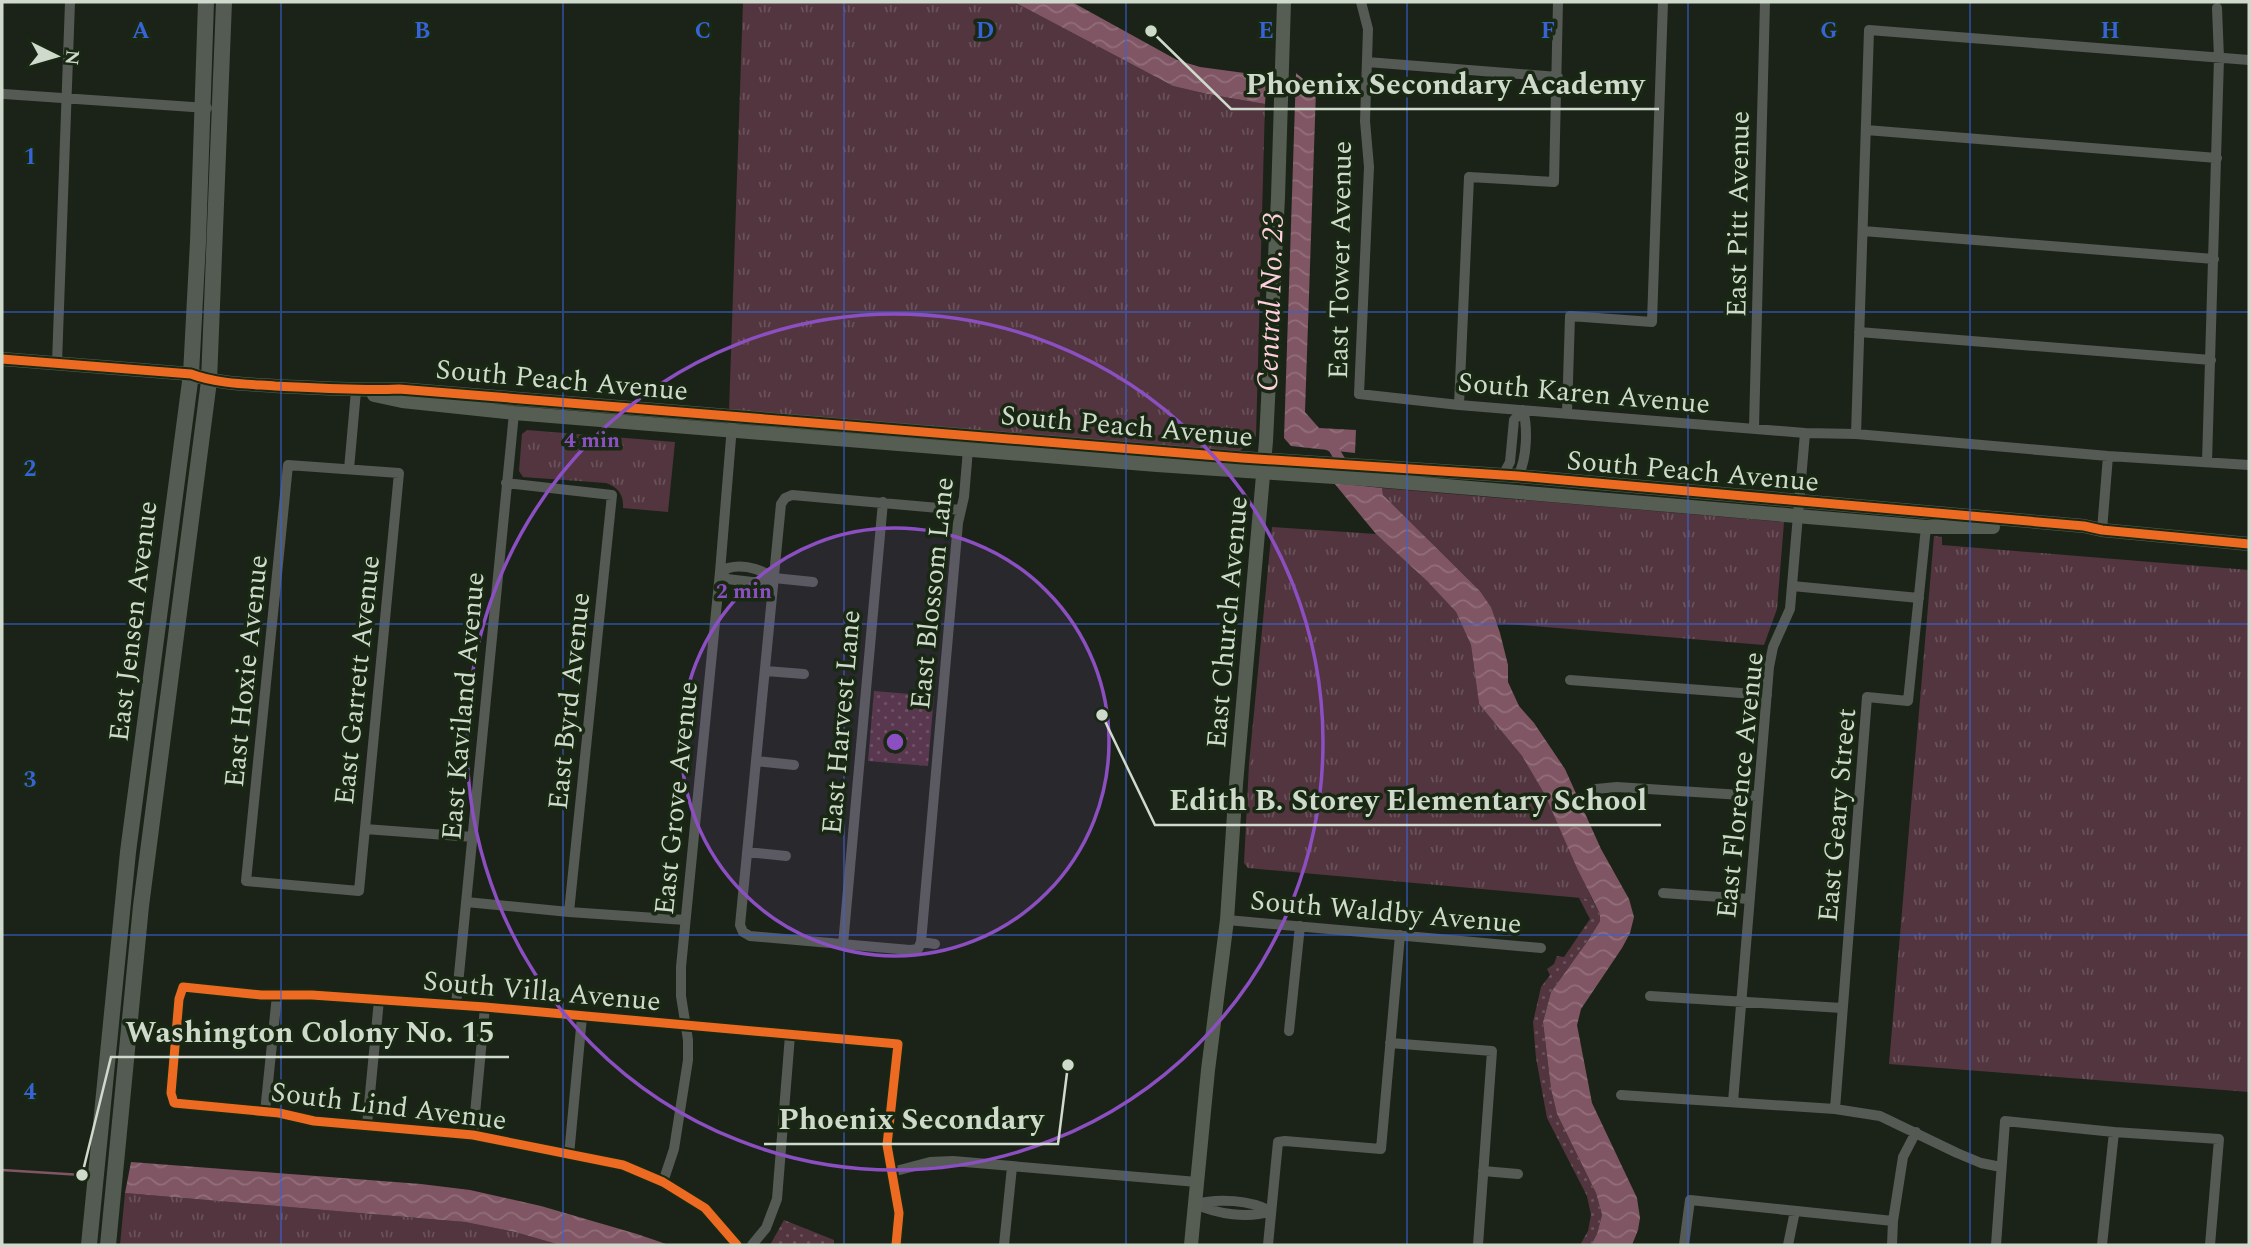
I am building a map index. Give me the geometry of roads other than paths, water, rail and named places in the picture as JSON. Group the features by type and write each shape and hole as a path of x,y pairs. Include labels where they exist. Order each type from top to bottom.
{"main road":[{"name":"East Jensen Avenue","path":"89,1245 128,852 191,374 206,2"},
{"name":"East Jensen Avenue","path":"108,1245 141,906 209,381 224,2"}],"street":[{"path":"57,363 70,2"},
{"name":"East Church Avenue","path":"1191,1245 1208,1070 1227,920 1264,465 1278,197 1284,2"},
{"name":"East Tower Avenue","path":"1359,394 1369,167 1365,121 1368,29 1361,2"},
{"path":"1459,405 1469,177 1554,182 1558,2"},
{"path":"1567,412 1570,316 1652,321 1663,2"},
{"name":"East Pitt Avenue","path":"1754,428 1765,2"},
{"path":"2207,462 2217,158 2217,8"},
{"path":"1856,434 1869,30 2249,60"},
{"path":"1367,62 1558,77"},
{"path":"4,94 220,108"},
{"path":"1866,130 2217,158"},
{"path":"1863,231 2214,258"},
{"path":"1859,332 2211,360"},
{"name":"South Peach Avenue","path":"2,359 191,374 209,381 356,391 399,389 968,449 1264,465 1334,470 1364,479 1423,484 1799,510 2084,526 2102,530"},
{"path":"349,470 356,391"},
{"name":"South Peach Avenue","path":"356,391 401,401 514,412 1126,448 1264,465"},
{"name":"South Karen Avenue","path":"1359,394 1459,405 1805,433 1856,434 2108,456 2249,465"},
{"path":"1423,484 1442,480 1502,485 1511,483 1511,476 1522,464 1526,421 1523,410"},
{"name":"East Kaviland Avenue","path":"456,1005 514,412"},
{"name":"East Grove Avenue","path":"663,1182 674,1149 688,1060 688,1040 681,996 681,967 732,423"},
{"name":"East Florence Avenue","path":"1733,1102 1767,695 1773,647 1790,609 1805,433"},
{"path":"1021,453 1023,449 1031,446 1101,451 1126,448"},
{"name":"East Blossom Lane","path":"920,946 968,449"},
{"path":"2102,530 2108,456"},
{"name":"East Hoxie Avenue","path":"349,470 288,465 246,881 359,891"},
{"name":"South Peach Avenue","path":"1334,470 1354,465 1511,476 1926,527 2102,530 2249,544"},
{"name":"East Garrett Avenue","path":"349,470 399,473 359,891"},
{"name":"East Byrd Avenue","path":"506,483 612,495 569,912"},
{"path":"935,944 910,950 843,945 750,936 743,932 740,926 781,504 785,498 792,495 961,510"},
{"name":"East Harvest Lane","path":"843,945 883,502"},
{"name":"East Geary Street","path":"1835,1109 1867,697 1908,701 1926,527"},
{"path":"774,578 761,569 728,566 720,572 727,579 760,582 774,578 813,582"},
{"path":"742,580 747,574 744,568"},
{"path":"1792,586 1919,598"},
{"path":"766,671 804,674"},
{"path":"1570,680 1767,695"},
{"path":"756,761 794,765"},
{"path":"1596,789 1617,787 1758,796"},
{"path":"365,829 473,837"},
{"path":"747,852 786,856"},
{"path":"1663,893 1749,899"},
{"path":"466,902 685,920"},
{"name":"South Waldby Avenue","path":"1227,920 1541,948"},
{"path":"1289,1031 1300,926"},
{"path":"1268,1245 1278,1143 1286,1141 1381,1149 1400,935"},
{"name":"South Villa Avenue","path":"174,1102 171,1093 179,999 183,987 485,1007 898,1044 887,1145 892,1172"},
{"path":"265,1112 277,995"},
{"path":"1650,996 1842,1008"},
{"path":"367,1125 379,1000"},
{"path":"473,1135 485,1007"},
{"path":"569,1155 582,1017"},
{"path":"752,1245 766,1228 777,1199 790,1035"},
{"path":"1390,1042 1492,1051 1478,1245"},
{"path":"1621,1096 1835,1109 1880,1116 1981,1163 2001,1167"},
{"name":"South Lind Avenue","path":"174,1102 265,1112 314,1121 473,1135 623,1165 663,1182 705,1208 737,1245"},
{"path":"1996,1245 2006,1121 2219,1139 2210,1245"},
{"path":"1892,1245 1903,1157 1916,1132"},
{"path":"2102,1245 2114,1132"},
{"path":"896,1245 899,1213 892,1172 930,1162 953,1161 1197,1182"},
{"path":"1004,1245 1012,1167"},
{"path":"1483,1171 1518,1174"},
{"path":"1195,1204 1210,1200 1235,1202 1259,1205 1271,1211"},
{"path":"1684,1245 1690,1200 1893,1221"},
{"path":"1788,1245 1796,1211"}],"water":[{"path":"1014,2 1072,2 1177,60 1200,67 1267,76 1265,104 1173,86"},
{"path":"1296,73 1316,90 1305,412 1319,428 1356,430 1355,453 1291,446 1284,438"},
{"path":"1334,483 1382,488 1383,495 1480,591 1491,607 1500,633 1508,665 1508,682 1519,706 1565,769 1601,849 1629,899 1634,917 1630,933 1581,1009 1577,1025 1592,1103 1637,1198 1640,1218 1632,1245 1591,1245 1602,1215 1596,1193 1557,1114 1551,1089 1543,1022 1551,992 1589,939 1600,921 1600,914 1545,795 1522,756 1479,704 1471,645 1456,612 1376,534"},
{"path":"131,1162 470,1190 541,1206 669,1245 560,1245 465,1222 125,1193"}],"waterway":[{"name":"Central No. 23","path":"1324,443 1333,448 1345,468"},
{"path":"2,1170 82,1175"}],"place":[{"name":"Phoenix Secondary Academy","path":"1151,31"},
{"name":"Edith B. Storey Elementary School","path":"1102,715"},
{"name":"Phoenix Secondary","path":"1068,1065"},
{"name":"Washington Colony No. 15","path":"82,1175"}]}
